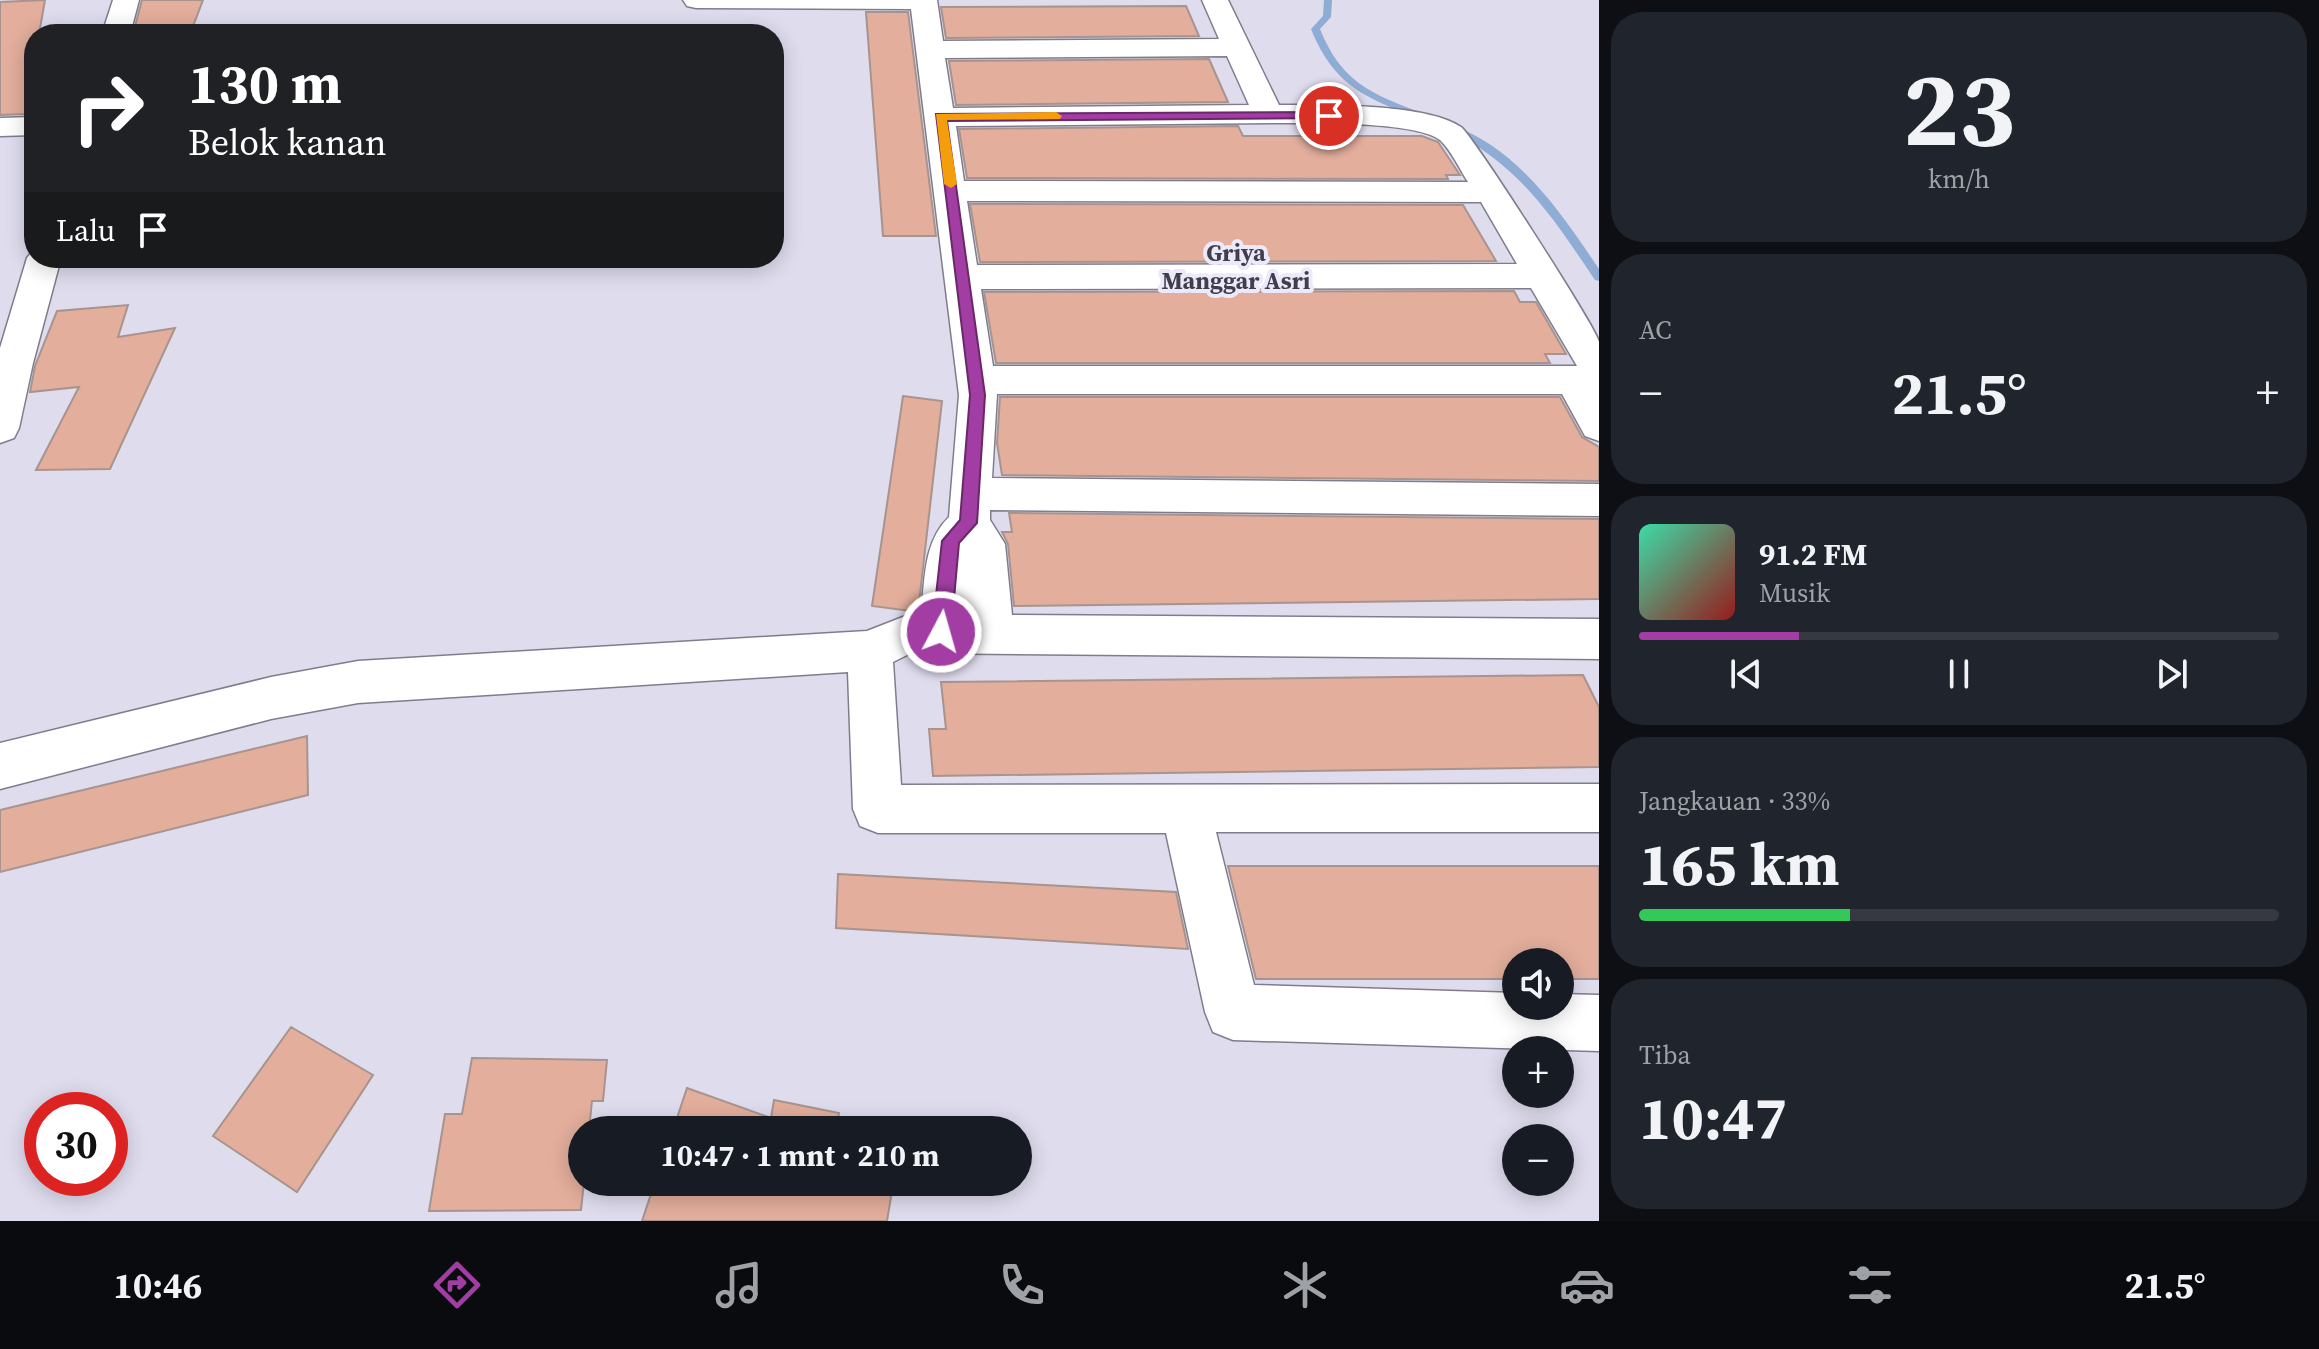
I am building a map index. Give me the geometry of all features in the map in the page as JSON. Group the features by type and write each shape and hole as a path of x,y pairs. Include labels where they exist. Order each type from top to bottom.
{"street":[{"path":"119,24 126,0"},
{"path":"696,0 924,0 978,395 970,508 984,544 991,634"},
{"path":"1215,0 1269,115"},
{"path":"932,50 1238,47"},
{"path":"940,117 1351,116 1441,129 1451,134 1543,276 1591,377 1599,426"},
{"path":"0,127 24,126"},
{"path":"952,191 1491,192"},
{"path":"0,428 7,364 41,268"},
{"path":"963,277 1543,276"},
{"path":"975,380 1591,377"},
{"path":"970,508 1599,500"},
{"path":"941,632 951,541 970,508"},
{"path":"0,766 271,698 358,682 870,651 901,635 941,632 1599,639"},
{"path":"870,651 878,809 1599,808"},
{"path":"1186,810 1233,1012 1599,1023"}],"building":[{"path":"45,0 41,24 24,24 24,114 0,115 0,2"},
{"path":"142,0 203,0 194,24 136,24"},
{"path":"1186,6 1199,36 946,38 941,7"},
{"path":"866,12 908,12 936,236 883,236"},
{"path":"1209,59 1228,102 956,105 949,61"},
{"path":"1238,126 1243,136 1422,136 1438,142 1460,175 1446,175 1448,179 967,178 959,129"},
{"path":"970,204 1463,205 1496,261 980,262"},
{"path":"1514,291 1520,302 1536,302 1566,354 1545,354 1550,363 996,363 984,292"},
{"path":"128,305 118,337 175,328 110,469 36,470 79,387 30,392 35,366 57,311"},
{"path":"903,396 942,401 918,612 872,606"},
{"path":"1000,397 1560,397 1582,437 1599,447 1599,481 1002,475 997,443"},
{"path":"1009,513 1599,519 1599,599 1014,606 1008,544 1002,532 1012,532"},
{"path":"1583,675 1599,707 1599,767 933,776 929,729 946,729 941,682"},
{"path":"307,736 308,795 0,872 0,810"},
{"path":"1228,866 1599,866 1599,979 1574,979 1574,948 1502,948 1502,979 1256,979"},
{"path":"838,874 1176,892 1188,949 836,928"},
{"path":"291,1027 373,1075 297,1192 213,1136"},
{"path":"472,1058 607,1060 603,1101 592,1101 590,1116 568,1116 568,1196 582,1196 581,1210 429,1211 445,1114 462,1114"},
{"path":"687,1088 765,1116 678,1116"},
{"path":"774,1100 839,1113 838,1116 771,1116"},
{"path":"650,1196 891,1196 887,1221 642,1221"}],"waterway":[{"path":"1328,0 1327,17 1315,29 1333,64 1344,77 1372,96 1426,118"},
{"path":"1449,127 1474,139 1517,171 1552,210 1599,277"}],"slow traffic":[{"path":"951,184 940,117 1056,116"}],"district":[{"name":"Griya Manggar Asri","path":"1236,267"}],"route":[{"path":"941,632 951,541 969,523 978,395 940,117 1329,116"}]}
